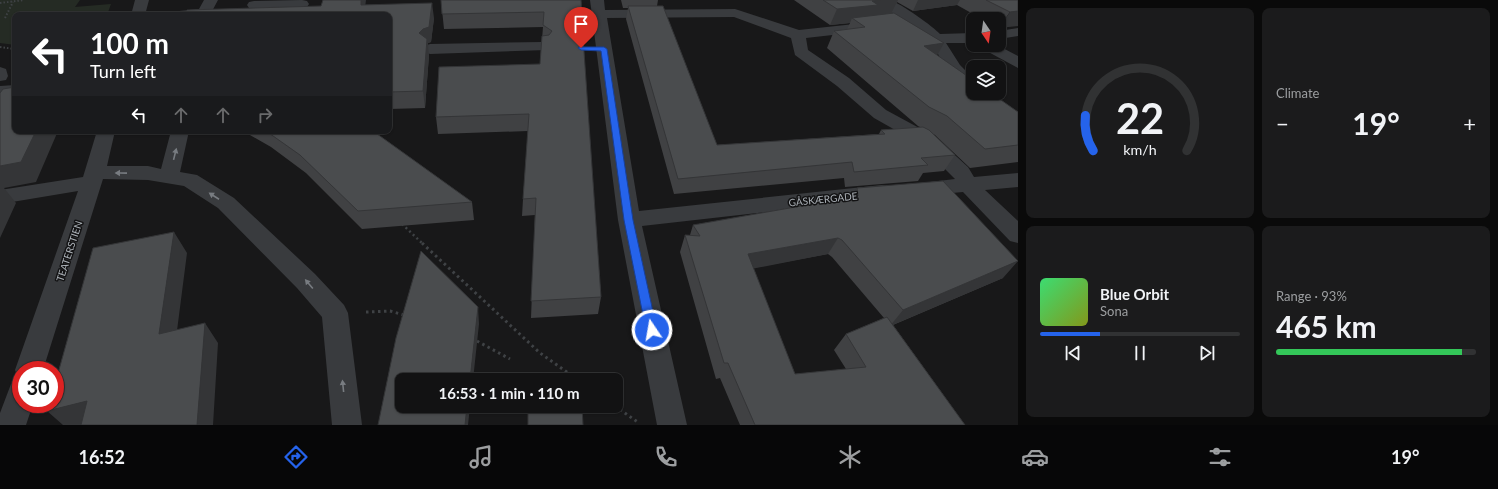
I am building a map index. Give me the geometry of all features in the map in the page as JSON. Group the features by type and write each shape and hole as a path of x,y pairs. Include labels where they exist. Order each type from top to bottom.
{"street":[{"path":"139,12 142,0"},
{"path":"205,12 212,0"},
{"path":"881,0 930,31 954,68 966,81"},
{"path":"254,5 301,6"},
{"path":"672,425 629,220 597,49 598,7 735,13 798,35 916,21"},
{"path":"1006,34 1018,32"},
{"path":"798,35 801,52 843,82 880,114 927,140 961,172 969,186 1018,235"},
{"path":"935,39 966,38"},
{"path":"430,50 542,47"},
{"path":"998,52 1018,63"},
{"name":"TEATERSTIEN","path":"32,361 92,182 105,134"},
{"path":"169,177 179,134"},
{"path":"0,197 148,173 190,180 226,203 306,281 335,313 347,425"},
{"name":"GÅSKÆRGADE","path":"629,220 882,192 969,186 1018,180"},
{"path":"0,208 92,182"},
{"path":"11,425 15,413"}],"path":[{"path":"0,3 24,0"},
{"path":"4,18 13,2"},
{"path":"0,47 12,49"},
{"path":"401,222 540,353 568,373"},
{"path":"335,313 390,311 411,316"},
{"path":"477,341 510,359"},
{"path":"623,412 642,425"}],"shaded area":[{"path":"0,0 80,0 75,7 111,4 108,12 12,12 12,45 0,43"}],"building":[{"path":"323,0 361,0 361,5 432,3 429,27 423,29 419,33 427,39 423,91 392,92 392,12 185,12 187,10 321,6"},
{"path":"441,0 581,0 583,28 576,28 573,32 576,36 583,37 601,297 531,301 536,198 523,199 529,114 436,117 439,67 540,64 542,36 549,35 552,31 543,25 544,12 442,14"},
{"path":"823,0 881,0 872,1 878,5 837,9"},
{"path":"986,0 1018,0 1018,11 1010,12"},
{"path":"628,6 663,6 717,145 885,134 881,130 923,127 929,130 955,155 921,158 928,165 854,172 852,162 678,179"},
{"path":"894,13 944,43 924,46 966,75 966,100 1001,100 1018,112 1018,145 985,149 947,116 929,107 834,31 865,27 852,18"},
{"path":"12,88 12,134 35,134 21,162 0,166 0,93 3,89"},
{"path":"270,134 377,134 472,202 358,211 300,155"},
{"path":"943,181 1018,261 903,310 842,240 838,238 748,254 795,374 866,367 846,334 887,317 965,425 755,425 728,363 724,363 685,235 700,236 693,225 858,196 857,188"},
{"path":"174,232 159,334 205,323 197,425 81,425 87,401 64,407 64,361 61,361 93,248"},
{"path":"421,251 478,307 471,373 395,373 395,413 466,413 465,425 378,425 396,338"},
{"path":"528,413 582,413 583,425 528,425"}],"route":[{"path":"581,48 604,49 629,220 652,330"}]}
